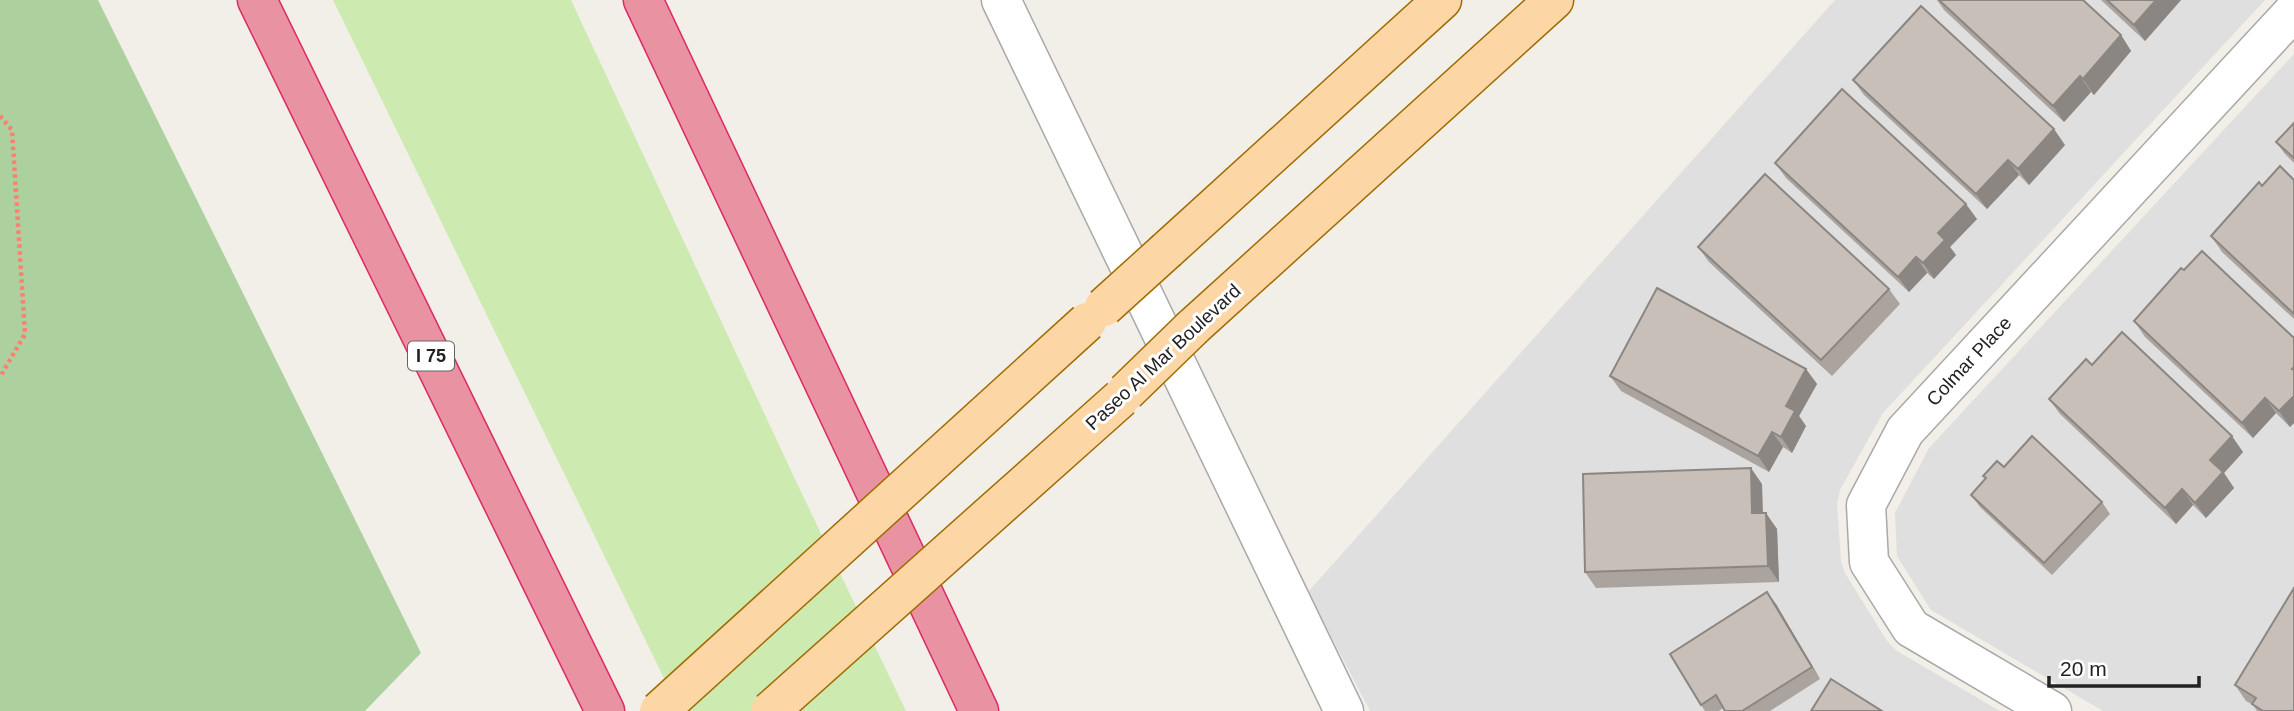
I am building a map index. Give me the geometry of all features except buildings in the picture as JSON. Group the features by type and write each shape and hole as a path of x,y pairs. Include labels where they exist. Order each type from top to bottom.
{"highway":[{"name":"I 75","path":"257,0 605,711"},
{"path":"643,0 979,711"}],"main road":[{"path":"659,711 1443,0"},
{"name":"Paseo Al Mar Boulevard","path":"770,711 1121,398 1203,318 1554,0"}],"street":[{"path":"1002,0 1344,711"},
{"name":"Colmar Place","path":"2052,711 1911,628 1869,562 1866,505 1905,431 2294,10"}],"path":[{"path":"0,116 12,130 25,334 0,377"}],"shaded area":[{"path":"1835,0 2265,0 1883,413 1840,490 1837,503 1841,561 1845,573 1887,641 1897,651 2000,711 1370,711 1308,592"},
{"path":"2294,54 2294,711 2103,711 1931,610 1897,556 1895,513 1929,448"}],"green space":[{"path":"0,0 98,0 421,653 365,711 0,711"},
{"path":"333,0 571,0 906,711 680,711"}]}
